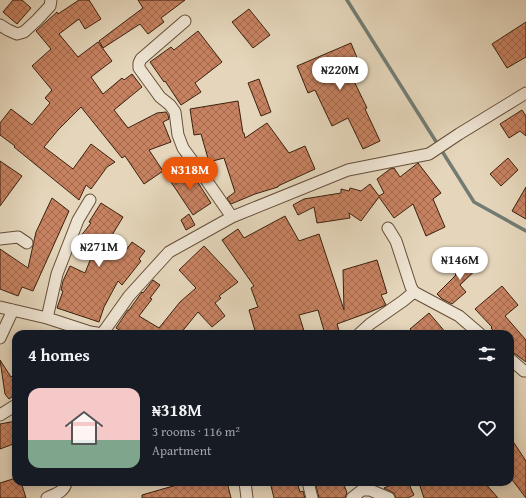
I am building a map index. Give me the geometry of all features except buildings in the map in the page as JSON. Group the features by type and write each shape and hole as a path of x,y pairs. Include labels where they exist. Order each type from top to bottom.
{"street":[{"path":"0,25 17,34 24,32 50,6 51,0"},
{"path":"185,21 141,59 138,65 160,97 173,108 176,117 178,135 183,148 232,217"},
{"path":"105,330 129,296 170,252 232,217 348,170 429,154 526,93"},
{"path":"47,318 57,274 78,220 90,200"},
{"path":"388,228 396,241 414,292 459,316 475,330"},
{"path":"0,239 18,237 27,243"},
{"path":"363,330 414,292"},
{"path":"0,307 47,318 84,330"},
{"path":"0,338 13,310"},
{"path":"514,361 526,371"},
{"path":"0,415 12,408"},
{"path":"47,498 61,492 65,486"},
{"path":"246,486 247,498"},
{"path":"309,486 312,498"},
{"path":"352,498 370,486 390,498"}],"waterway":[{"path":"347,0 474,202 526,231"}]}
